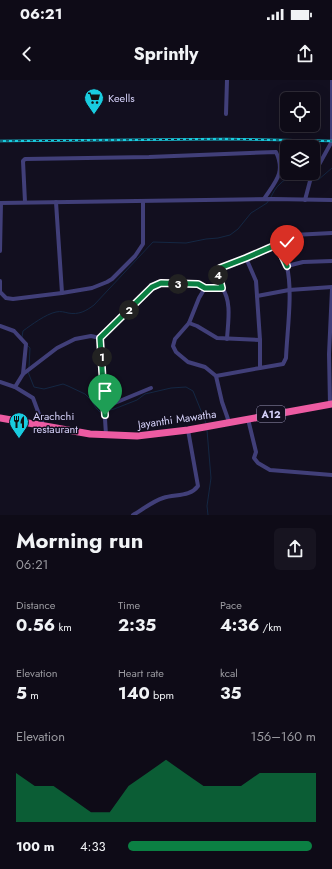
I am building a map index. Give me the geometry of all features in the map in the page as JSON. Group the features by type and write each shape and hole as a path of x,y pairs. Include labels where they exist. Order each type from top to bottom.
{"highway":[{"name":"Jayanthi Mawatha","path":"0,418 106,435 151,435 188,430 331,404"}],"street":[{"path":"226,114 227,80"},
{"path":"305,200 310,181 332,142 332,80"},
{"path":"25,202 23,161 25,159 149,157 276,152 280,165 279,177 266,199"},
{"path":"0,252 0,203 266,199 332,200"},
{"path":"56,202 62,293"},
{"path":"0,281 0,292 6,298 13,299 92,288 107,282 112,279 135,256 143,244 143,202"},
{"path":"227,339 228,304 227,294 222,288 218,272 220,268 276,245 283,238 293,235 332,233"},
{"path":"216,376 283,364 286,358 289,290 287,266 276,245"},
{"path":"246,258 256,281 260,340 260,368"},
{"path":"287,266 303,262 332,261"},
{"path":"106,435 100,338 152,287 161,283 198,284 205,288 222,288"},
{"path":"205,288 199,298 189,323 175,339 173,346 176,352 188,362 205,367 216,376 222,402 229,422"},
{"path":"256,296 289,290 332,288 329,354 331,404"},
{"path":"189,323 217,338 260,340"},
{"path":"0,326 14,331 26,344 23,374"},
{"path":"15,387 23,374 57,348 75,339 92,336 100,338"},
{"path":"0,382 15,387 33,398 43,425"},
{"path":"105,408 151,388"},
{"path":"248,418 256,452 254,458 258,463 273,471 332,475"},
{"path":"133,515 163,498 188,494 194,491 198,486 188,430"}],"waterway":[{"path":"320,178 332,168"},
{"path":"271,197 277,187 284,180"},
{"path":"22,337 23,331 52,313 79,313 94,305 153,242 186,243 230,235 238,229 251,213 267,203 269,200"},
{"path":"27,345 30,348 29,368"},
{"path":"28,372 34,387 44,389 63,384 85,394 100,412 103,411"},
{"path":"106,411 137,400 145,394 171,388 186,387 193,391 206,423"},
{"path":"207,430 211,478 207,506 208,515"}],"railway":[{"path":"0,141 226,139 332,141"}],"place":[{"name":"Keells","path":"94,115"},
{"name":"Arachchi restaurant","path":"19,439"}],"route":[{"path":"105,415 100,338 152,287 161,283 198,284 205,288 222,288 218,272 220,268 276,245 287,266"}]}
